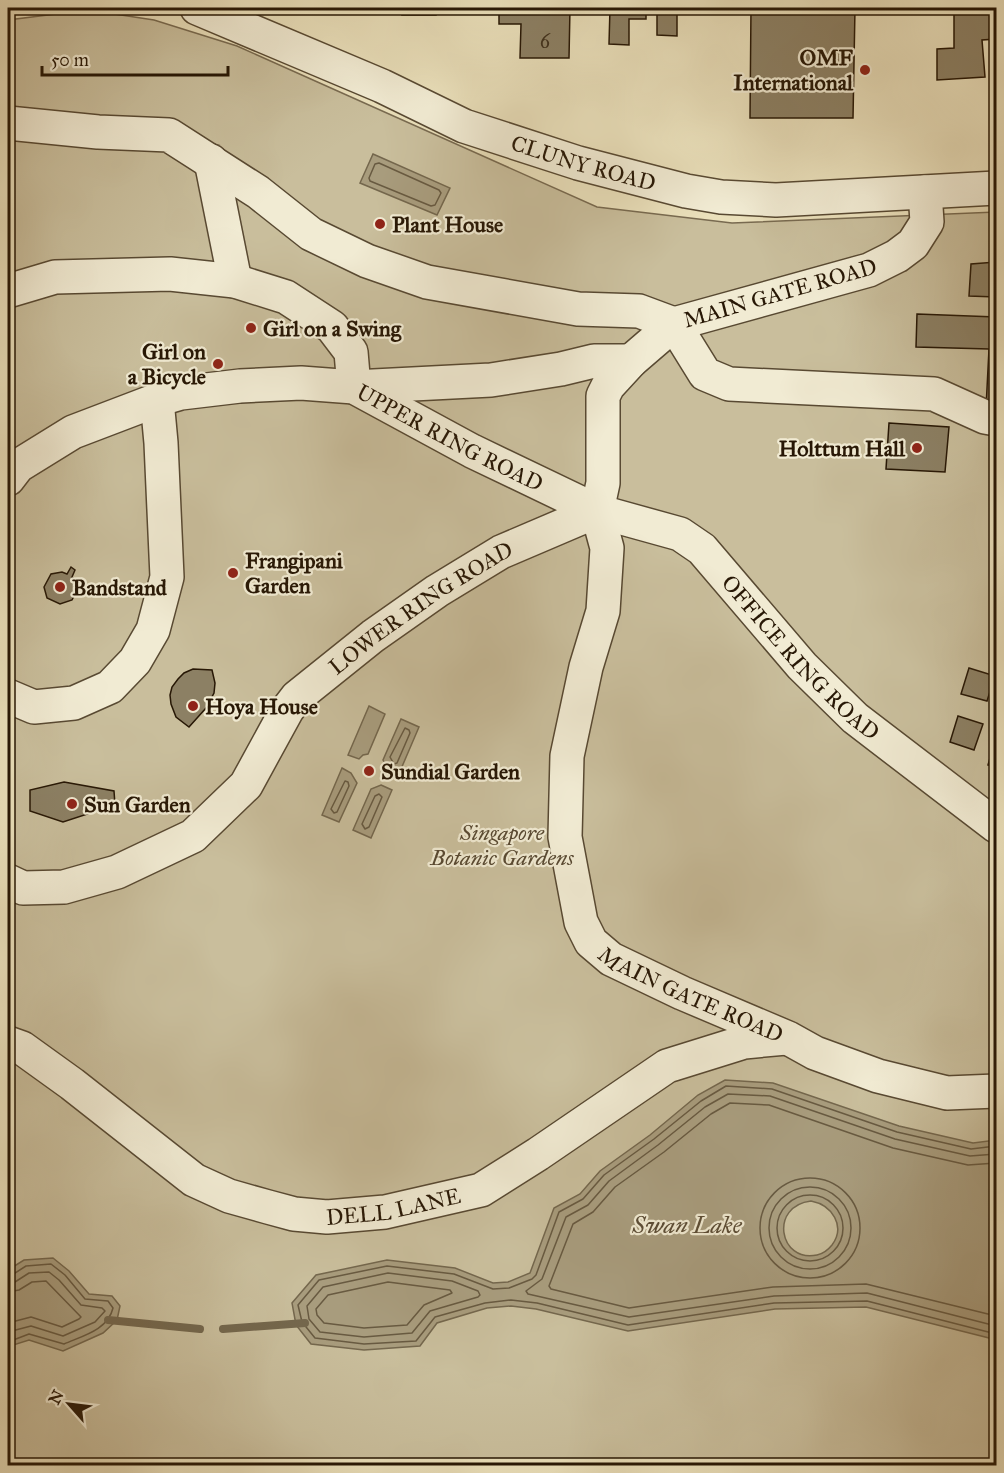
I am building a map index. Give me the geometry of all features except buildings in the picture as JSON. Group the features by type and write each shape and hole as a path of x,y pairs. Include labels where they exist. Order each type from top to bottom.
{"street":[{"name":"CLUNY ROAD","path":"197,8 382,86 464,126 578,163 686,191 722,197 776,200 996,188"},
{"path":"8,123 98,132 169,135 258,192 311,234 367,261 427,282 578,309 639,311 674,324 705,374 729,384 934,394 984,417 996,419"},
{"path":"211,161 235,281"},
{"name":"MAIN GATE ROAD","path":"925,192 927,222 914,243 897,256 869,270 674,324 631,361 608,386 603,396 603,483 597,511 607,548 603,611 586,667 567,756 565,837 581,922 591,942 611,958 682,993 788,1038 815,1053 888,1078 947,1092 996,1091"},
{"path":"8,291 55,277 170,274 235,281 286,297 332,327 351,352 354,387 491,380 561,369 594,361 631,361"},
{"name":"UPPER RING ROAD","path":"8,479 18,466 73,432 157,400 181,393 240,386 301,383 354,387 472,451 597,511"},
{"path":"8,696 34,707 75,703 110,687 135,662 153,630 167,577 157,400"},
{"name":"OFFICE RING ROAD","path":"597,511 680,534 702,549 802,666 855,717 996,826"},
{"name":"LOWER RING ROAD","path":"8,881 23,888 64,887 117,872 193,836 246,785 286,710 297,697 374,636 437,591 501,552 597,511"},
{"name":"DELL LANE","path":"8,1043 22,1048 72,1084 194,1180 248,1202 294,1214 327,1217 385,1212 481,1190 667,1066 744,1042 788,1038"}],"green space":[{"name":"Singapore Botanic Gardens","path":"88,10 154,20 237,46 597,207 732,223 996,212 996,1465 8,1465 8,20"}],"water":[{"path":"373,154 450,188 437,215 360,183"},
{"path":"369,706 385,714 368,754 359,759 348,755"},
{"path":"401,719 419,727 398,776 387,771 383,760"},
{"path":"342,768 351,773 357,783 339,822 322,815"},
{"path":"381,785 392,790 371,838 353,830 371,789"},
{"name":"Swan Lake","path":"725,1080 773,1083 899,1126 973,1143 996,1140 996,1341 866,1307 775,1309 628,1331 536,1309 511,1306 487,1308 437,1323 420,1346 364,1350 311,1344 296,1325 292,1303 316,1275 387,1260 455,1268 493,1283 508,1282 530,1273 554,1208 580,1194 600,1171 650,1135 698,1095","holes":["811,1201 819,1203 835,1217 838,1231 836,1238 823,1253 804,1255 794,1251 787,1243 784,1222 789,1213 798,1205"]},
{"path":"53,1258 69,1271 89,1294 112,1296 120,1306 117,1320 103,1333 63,1351 29,1340 13,1345 8,1357 8,1270 24,1260"}],"waterway":[{"path":"108,1320 200,1329"},
{"path":"223,1329 305,1323"}],"place":[{"name":"OMF International","path":"865,70"},
{"name":"Plant House","path":"380,224"},
{"name":"Girl on a Swing","path":"251,328"},
{"name":"Girl on a Bicycle","path":"218,364"},
{"name":"Holttum Hall","path":"917,448"},
{"name":"Frangipani Garden","path":"233,573"},
{"name":"Bandstand","path":"60,587"},
{"name":"Hoya House","path":"193,706"},
{"name":"Sundial Garden","path":"369,771"},
{"name":"Sun Garden","path":"72,804"}]}
